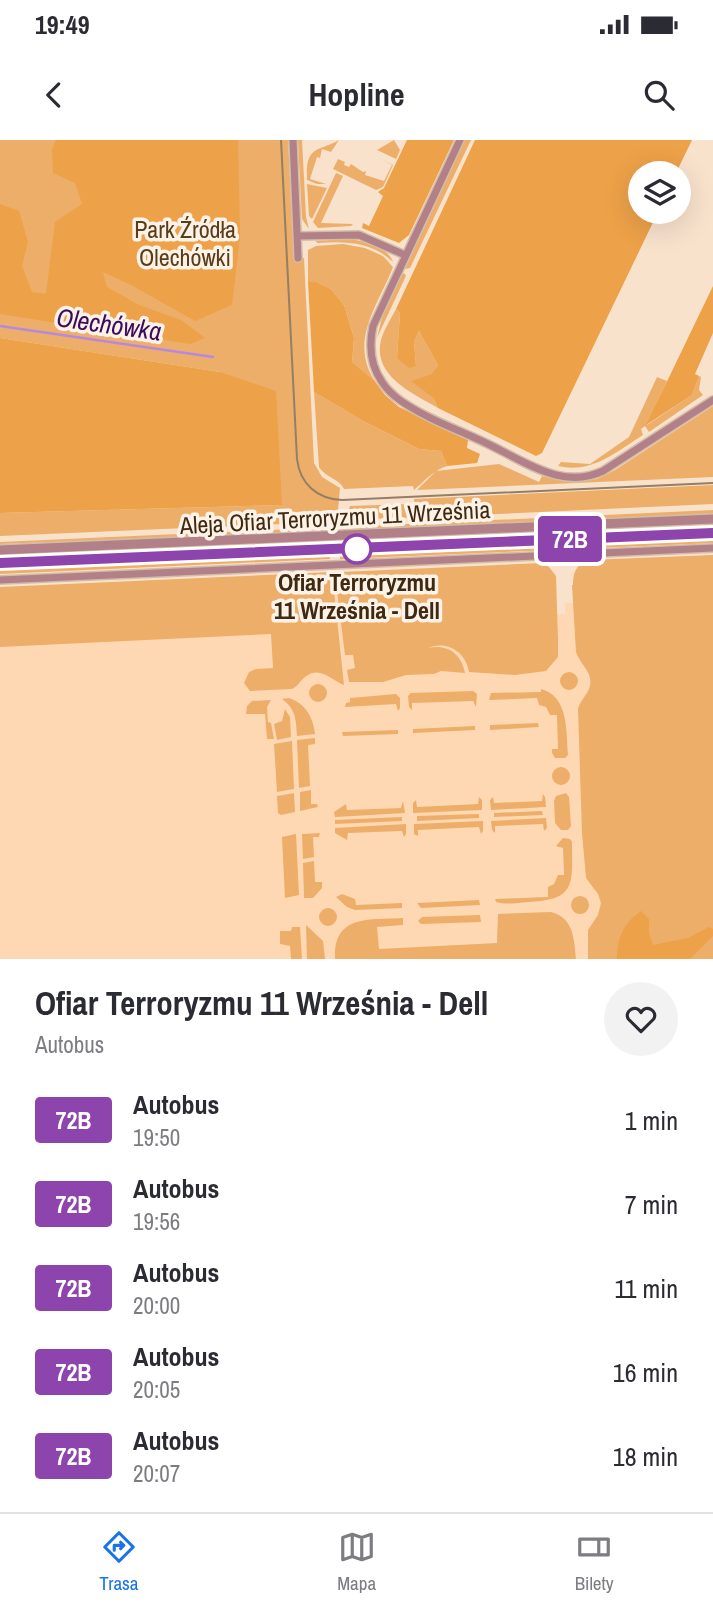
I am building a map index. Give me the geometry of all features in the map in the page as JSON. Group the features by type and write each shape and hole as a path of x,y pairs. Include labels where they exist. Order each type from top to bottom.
{"street":[{"path":"293,140 298,258"},
{"path":"460,140 377,312 370,339 373,362 380,380 390,392 415,409 547,472 565,477 603,471 713,400"},
{"path":"297,236 359,235 405,255"},
{"name":"Aleja Ofiar Terroryzmu 11 Września","path":"0,550 713,520"},
{"name":"Aleja Ofiar Terroryzmu 11 Września","path":"0,563 713,533"},
{"path":"0,579 713,548"}],"shaded area":[{"path":"442,586 556,614 565,614 565,603 573,603 696,959 0,959 0,606"}],"green space":[{"name":"Park Źródła Olechówki","path":"0,140 288,140 294,258 304,258 314,463 322,477 340,488 338,510 332,511 328,522 0,536 0,513 281,505 220,372 0,338"},
{"name":"Park Źródła Olechówki","path":"56,140 238,140 240,237 232,305 195,321 103,272 107,287 139,305 181,320 205,338 190,344 0,314 0,204 19,211 28,242 22,266 32,292 46,294 55,222 82,204 75,183 53,173 52,149"},
{"path":"298,140 302,140 309,229 302,219"},
{"path":"339,140 331,152 322,149 310,179 326,184 307,180 308,161 314,151"},
{"path":"394,140 400,150 396,159 377,150"},
{"path":"407,140 454,140 409,235 399,243 362,228 363,223 369,226 383,196 378,192 384,188"},
{"path":"464,140 471,140 410,268 405,269"},
{"path":"475,140 692,140 682,161 628,161 628,224 652,224 542,453 536,456 438,408 434,399 411,381 431,374 438,365 419,331 414,342 416,366 409,368 397,358 400,313 396,309"},
{"path":"338,159 345,162 344,165 349,167 351,164 363,172 366,171 365,175 384,181 392,165 383,160 393,165 383,187 376,190 333,169"},
{"path":"336,173 343,176 321,223 353,224 318,228 313,222"},
{"path":"307,184 327,188 312,219 309,216"},
{"path":"349,239 381,249 393,262 377,250 359,244 315,241"},
{"path":"343,244 365,248 383,256 393,267 374,308 365,336 367,365 374,380 352,362 354,338 344,305 331,289 317,282 308,282 308,250 316,246"},
{"path":"402,272 406,275 405,278 377,338 384,309"},
{"path":"308,282 317,282 331,289 344,305 354,338 352,362 374,380 385,395 399,407 468,440 467,448 480,454 477,463 447,466 441,451 419,449 363,421 314,392"},
{"path":"713,286 713,333 695,374 699,376 692,395 646,425"},
{"path":"396,309 400,313 397,358 416,366 414,342 419,331 438,365 431,374 412,381 434,399 438,408 397,382 383,364 381,340"},
{"path":"0,338 220,372 276,391 282,505 0,513"},
{"path":"699,376 699,390 703,395 649,432 645,426 641,429 643,435 593,464 570,468 558,466 561,462 590,464 629,437 657,377 667,381 647,425 692,395"},
{"path":"314,392 363,421 419,449 441,451 447,466 433,473 414,490 413,486 344,489 319,467"},
{"path":"713,406 713,477 417,490 436,471 499,464 539,482 542,476 568,482 597,479"},
{"path":"713,485 713,504 432,517 414,501 414,499"},
{"path":"409,504 423,517 346,518 350,506"},
{"path":"713,510 713,514 339,530 342,527"},
{"path":"713,525 713,528 340,544 340,541"},
{"path":"292,529 293,533 0,544 0,542"},
{"path":"713,539 713,543 340,559 340,555"},
{"path":"329,542 330,545 0,558 0,555"},
{"path":"713,555 713,959 588,959 588,930 598,915 601,903 586,878 582,833 578,709 589,689 590,678 576,652 572,585 575,573 581,564 588,560"},
{"path":"330,556 330,559 0,574 0,569"},
{"path":"542,563 556,576 558,657 546,671 515,675 469,672 460,654 449,647 435,646 428,648 441,647 457,655 465,673 441,671 434,674 406,675 383,682 349,682 347,670 355,668 353,655 345,655 337,591 341,572"},
{"path":"332,572 344,685 316,672 305,677 292,689 250,691 244,683 249,672 273,668 271,634 0,647 0,587"},
{"path":"569,672 575,675 578,681 575,687 569,690 563,687 560,681 563,675"},
{"path":"318,684 324,687 327,693 324,699 318,702 312,699 309,693 312,687"},
{"path":"541,689 557,699 561,707 567,736 568,755 565,758 555,758 552,753 552,749 558,749 557,715 550,715 546,707 539,705 537,698 489,700 491,693 541,692"},
{"path":"473,691 477,694 476,707 473,701 412,703 412,710 409,707 408,696 411,693"},
{"path":"396,694 400,698 398,711 396,704 345,707 350,698"},
{"path":"289,698 308,712 315,734 297,736 293,711 282,699"},
{"path":"271,700 267,707 268,722 271,723 274,739 267,739 265,714 246,714 247,706 252,701"},
{"path":"285,709 290,717 291,737 277,740 274,724 282,721"},
{"path":"538,723 539,727 490,730 490,725"},
{"path":"475,726 475,730 413,733 413,729"},
{"path":"398,730 398,734 343,736 342,732"},
{"path":"315,738 315,744 308,745 310,786 299,788 297,740"},
{"path":"292,741 294,789 277,792 274,744"},
{"path":"561,767 567,770 570,776 567,782 561,785 555,782 552,776 555,770"},
{"path":"311,790 311,804 317,804 318,807 300,811 300,792"},
{"path":"294,793 295,812 281,815 278,813 277,796"},
{"path":"566,793 569,797 571,826 568,830 561,830 555,823 554,801 556,796"},
{"path":"543,794 546,807 491,810 490,800 493,797 494,803 542,801"},
{"path":"479,797 482,800 482,810 413,813 413,803 416,800 417,807 478,804"},
{"path":"403,801 405,813 335,817 334,812 346,804 347,810 401,808"},
{"path":"542,811 543,815 494,817 494,813"},
{"path":"479,814 479,818 417,821 417,816"},
{"path":"402,817 402,821 335,824 335,820"},
{"path":"546,818 547,828 544,831 543,824 495,826 495,833 492,830 491,821"},
{"path":"483,821 481,834 479,827 418,830 418,836 414,834 414,824"},
{"path":"406,824 404,837 402,831 348,833 347,840 335,833 335,828"},
{"path":"320,833 319,837 313,837 314,857 303,859 302,834"},
{"path":"296,834 299,895 285,898 282,837"},
{"path":"563,838 572,842 571,878 564,893 545,901 512,904 496,902 495,899 548,897 548,887 554,884 558,875 564,875 563,848 556,846"},
{"path":"314,861 315,882 322,882 322,888 313,898 304,898 303,863"},
{"path":"342,894 355,899 356,905 402,903 402,908 355,910 336,897"},
{"path":"580,896 586,899 589,905 586,911 580,914 574,911 571,905 574,899"},
{"path":"479,900 480,905 421,908 417,903"},
{"path":"324,908 332,908 337,917 335,924 324,926 319,921 319,913"},
{"path":"641,911 649,919 649,933 653,945 688,938 709,927 713,929 713,936 690,959 617,959 622,932"},
{"path":"551,912 559,915 568,924 576,959 335,959 340,934 356,922 403,918 403,925 377,927 379,949 497,943 498,914"},
{"path":"480,915 481,922 421,924 418,921 422,917"},
{"path":"306,925 323,941 325,959 307,959"},
{"path":"292,927 300,927 302,959 291,959 290,946 280,944 280,931 291,931"}],"waterway":[{"name":"Olechówka","path":"0,326 213,357"}],"tram line":[{"path":"281,140 297,459 302,476 311,489 325,497 342,500 713,483"}],"bus line":[{"name":"72B","path":"0,563 713,533"}],"place":[{"name":"Ofiar Terroryzmu 11 Września - Dell","path":"357,549"}]}
